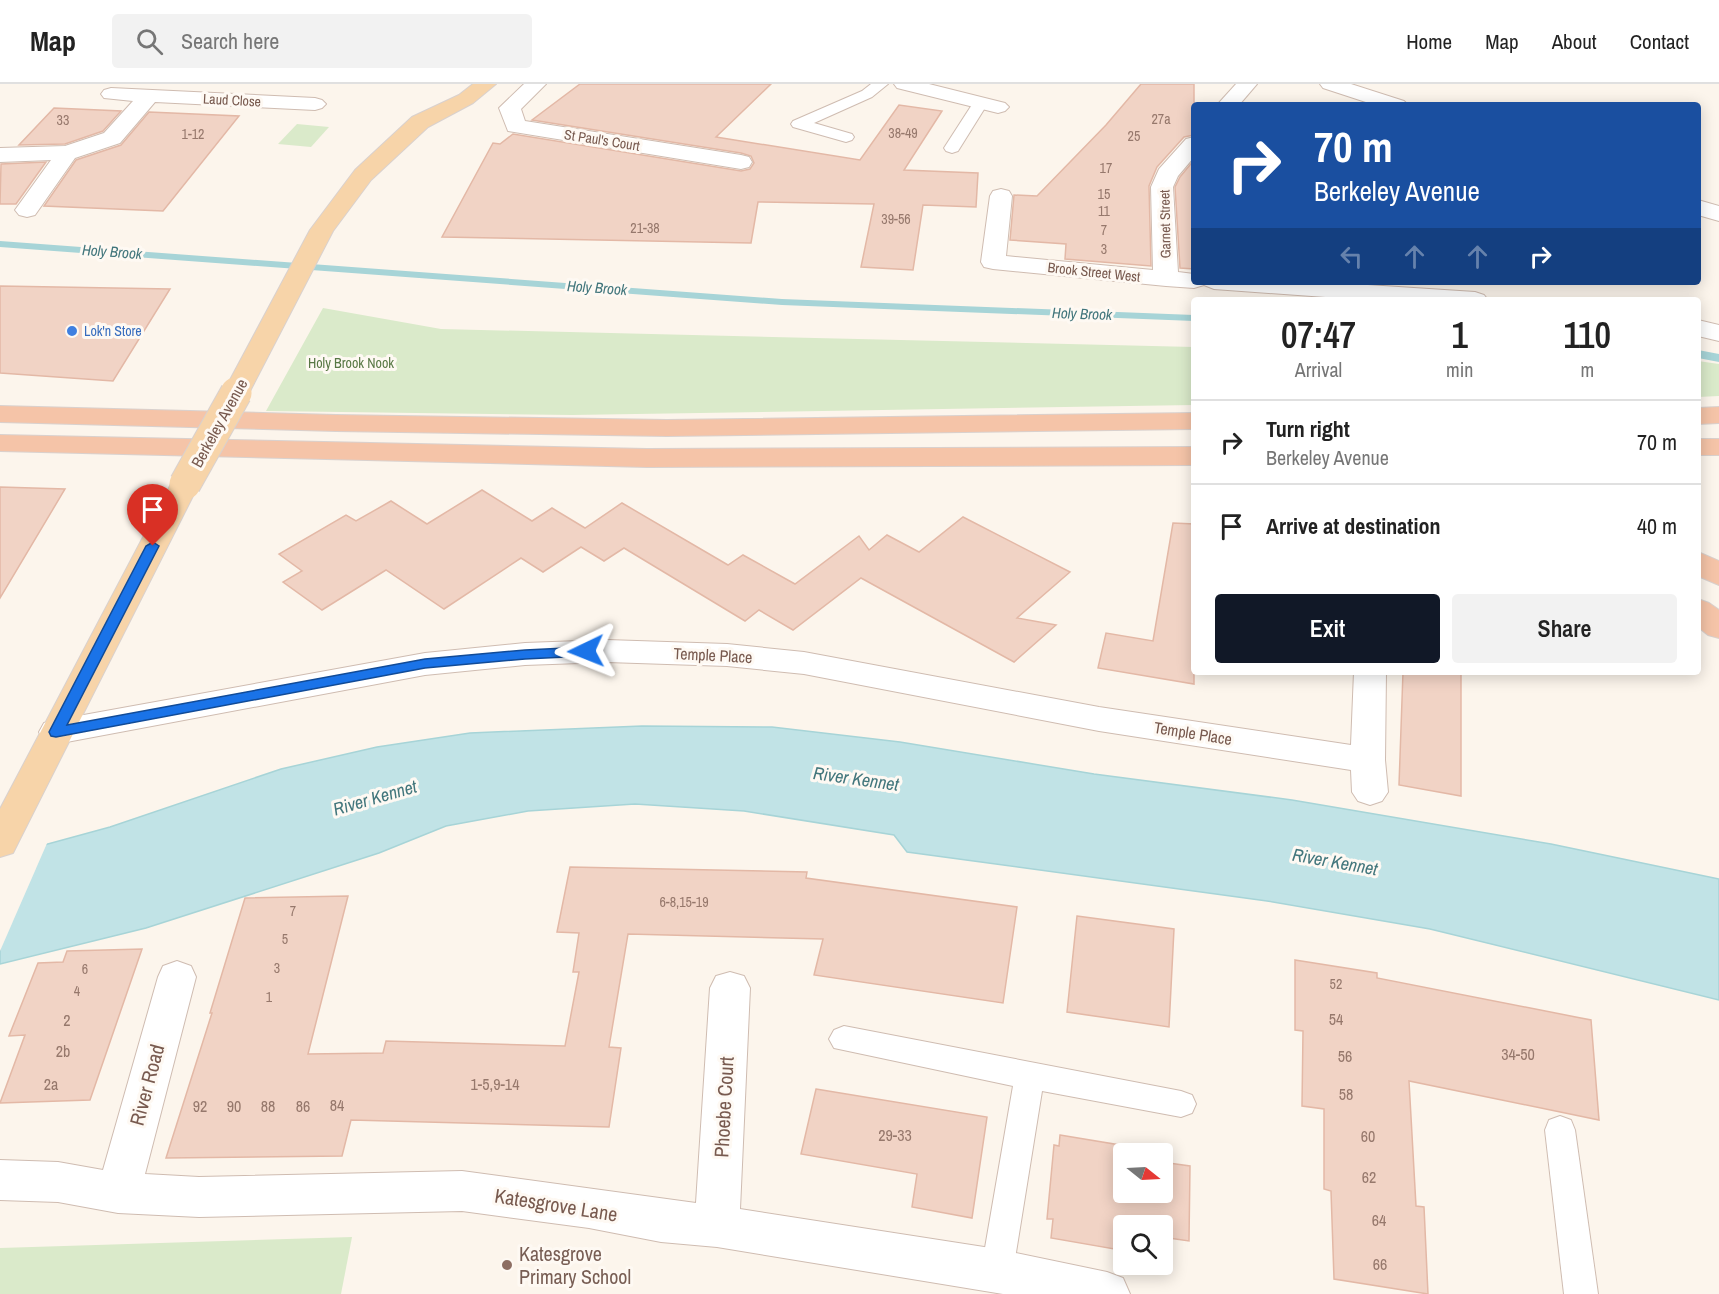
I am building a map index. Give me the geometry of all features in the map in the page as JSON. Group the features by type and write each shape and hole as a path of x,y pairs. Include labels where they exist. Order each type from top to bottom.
{"highway":[{"path":"0,414 336,423 667,428 1180,422"},
{"path":"1701,416 1719,415"},
{"path":"0,443 657,458 1185,457"},
{"path":"1701,447 1719,447"},
{"path":"1701,564 1719,574"},
{"path":"1701,612 1719,627"}],"main road":[{"name":"Berkeley Avenue","path":"1,841 185,483 236,393 322,230 363,175 420,122 466,99 486,84"},
{"name":"Berkeley Avenue","path":"420,122 433,98 440,91"}],"street":[{"name":"St Paul's Court","path":"536,84 510,108 516,126 741,162"},
{"path":"904,84 989,105"},
{"path":"1231,102 1247,84"},
{"path":"1330,84 1387,102"},
{"name":"Laud Close","path":"111,94 315,104"},
{"path":"0,154 67,153 112,138 149,96"},
{"name":"Garnet Street","path":"1166,279 1162,187 1167,174 1191,147"},
{"path":"27,210 67,153"},
{"name":"Brook Street West","path":"1001,196 993,262 1191,281"},
{"path":"1701,208 1719,214"},
{"path":"1258,285 1432,297"},
{"path":"1701,329 1719,333"},
{"name":"Temple Place","path":"56,732 425,664 525,654 607,651 727,655 804,663 1099,719 1369,776 1370,675"},
{"name":"River Road","path":"118,1193 177,977"},
{"name":"Phoebe Court","path":"717,1226 730,988"},
{"name":"Katesgrove Lane","path":"0,1180 58,1182 118,1193 199,1197 462,1191 578,1206 661,1221 717,1226 997,1271 1107,1294"}],"lane":[{"path":"846,137 799,124 867,94 881,84"},
{"path":"952,148 989,105"},
{"path":"844,1038 1181,1104"},
{"path":"997,1271 1030,1076"},
{"path":"1560,1130 1581,1294"}],"green space":[{"path":"297,124 329,127 311,147 278,144"},
{"name":"Holy Brook Nook","path":"323,308 441,329 1191,347 1191,405 572,415 266,411"},
{"path":"1701,361 1719,364 1719,396 1701,397"},
{"path":"352,1237 341,1294 0,1294 0,1248"}],"water":[{"name":"River Kennet","path":"642,726 772,727 900,742 1094,774 1292,800 1551,844 1719,879 1719,1000 1430,929 1267,901 907,852 894,835 744,811 635,804 528,811 446,826 379,853 146,928 0,964 0,857 110,827 281,769 377,747 470,733"}],"pier":[{"path":"48,841 0,951 0,854"}],"building":[{"path":"580,84 771,84 716,137 860,160 899,105 942,111 904,170 978,173 976,207 923,205 913,270 861,267 874,204 758,202 751,243 442,237 493,143 500,144 513,134 741,171 750,169 754,163 751,156 741,153 532,120"},
{"path":"1141,84 1194,84 1194,102 1191,102 1191,136 1184,137 1157,167 1149,186 1151,266 1065,259 1066,244 1010,240 1014,195 1037,196 1106,125"},
{"path":"54,108 121,111 103,131 65,144 19,145"},
{"path":"149,112 239,116 163,211 44,206 76,160 121,145"},
{"path":"46,162 16,204 0,204 1,164"},
{"path":"1191,164 1191,269 1180,268 1175,187"},
{"name":"Lok'n Store","path":"0,286 170,289 113,381 0,373"},
{"path":"0,487 65,489 0,598"},
{"path":"482,490 532,521 552,508 585,528 622,503 728,565 743,555 795,584 859,536 869,550 887,535 919,552 963,517 1070,572 1017,618 1056,625 1014,662 861,578 793,630 759,610 745,621 624,548 604,561 581,547 543,572 521,558 444,609 386,570 322,610 283,582 302,571 279,554 346,515 356,521 391,501 427,524"},
{"path":"1173,523 1191,524 1191,675 1194,675 1194,684 1098,668 1106,633 1153,641"},
{"path":"1403,675 1461,675 1461,796 1399,785"},
{"path":"570,867 807,872 806,878 1017,907 1003,1003 814,975 823,939 628,934 609,1047 621,1048 609,1127 351,1120 342,1156 166,1158 212,1013 210,1013 245,898 348,896 308,1054 383,1053 386,1041 565,1046 579,972 573,972 579,933 557,932"},
{"path":"1077,916 1174,929 1169,1027 1067,1012"},
{"path":"142,949 90,1100 0,1103 25,1035 9,1036 38,963 63,962 67,951"},
{"path":"1295,960 1377,973 1377,978 1591,1020 1599,1120 1409,1081 1416,1206 1424,1207 1428,1294 1334,1279 1331,1191 1324,1189 1324,1109 1302,1106 1303,1031 1295,1030"},
{"path":"816,1089 987,1117 972,1218 912,1207 917,1174 801,1154"},
{"path":"1060,1135 1113,1144 1113,1203 1173,1203 1173,1164 1190,1166 1189,1241 1173,1239 1173,1215 1113,1215 1113,1249 1051,1238 1053,1219 1047,1219 1054,1145 1059,1146"}],"waterway":[{"name":"Holy Brook","path":"0,244 782,302 1191,318"},
{"name":"Holy Brook","path":"1701,355 1719,358"}],"place":[{"name":"Lok'n Store","path":"72,331"},
{"name":"Katesgrove Primary School","path":"507,1265"}],"route":[{"path":"153,546 56,732 425,664 525,654 586,651"}]}
